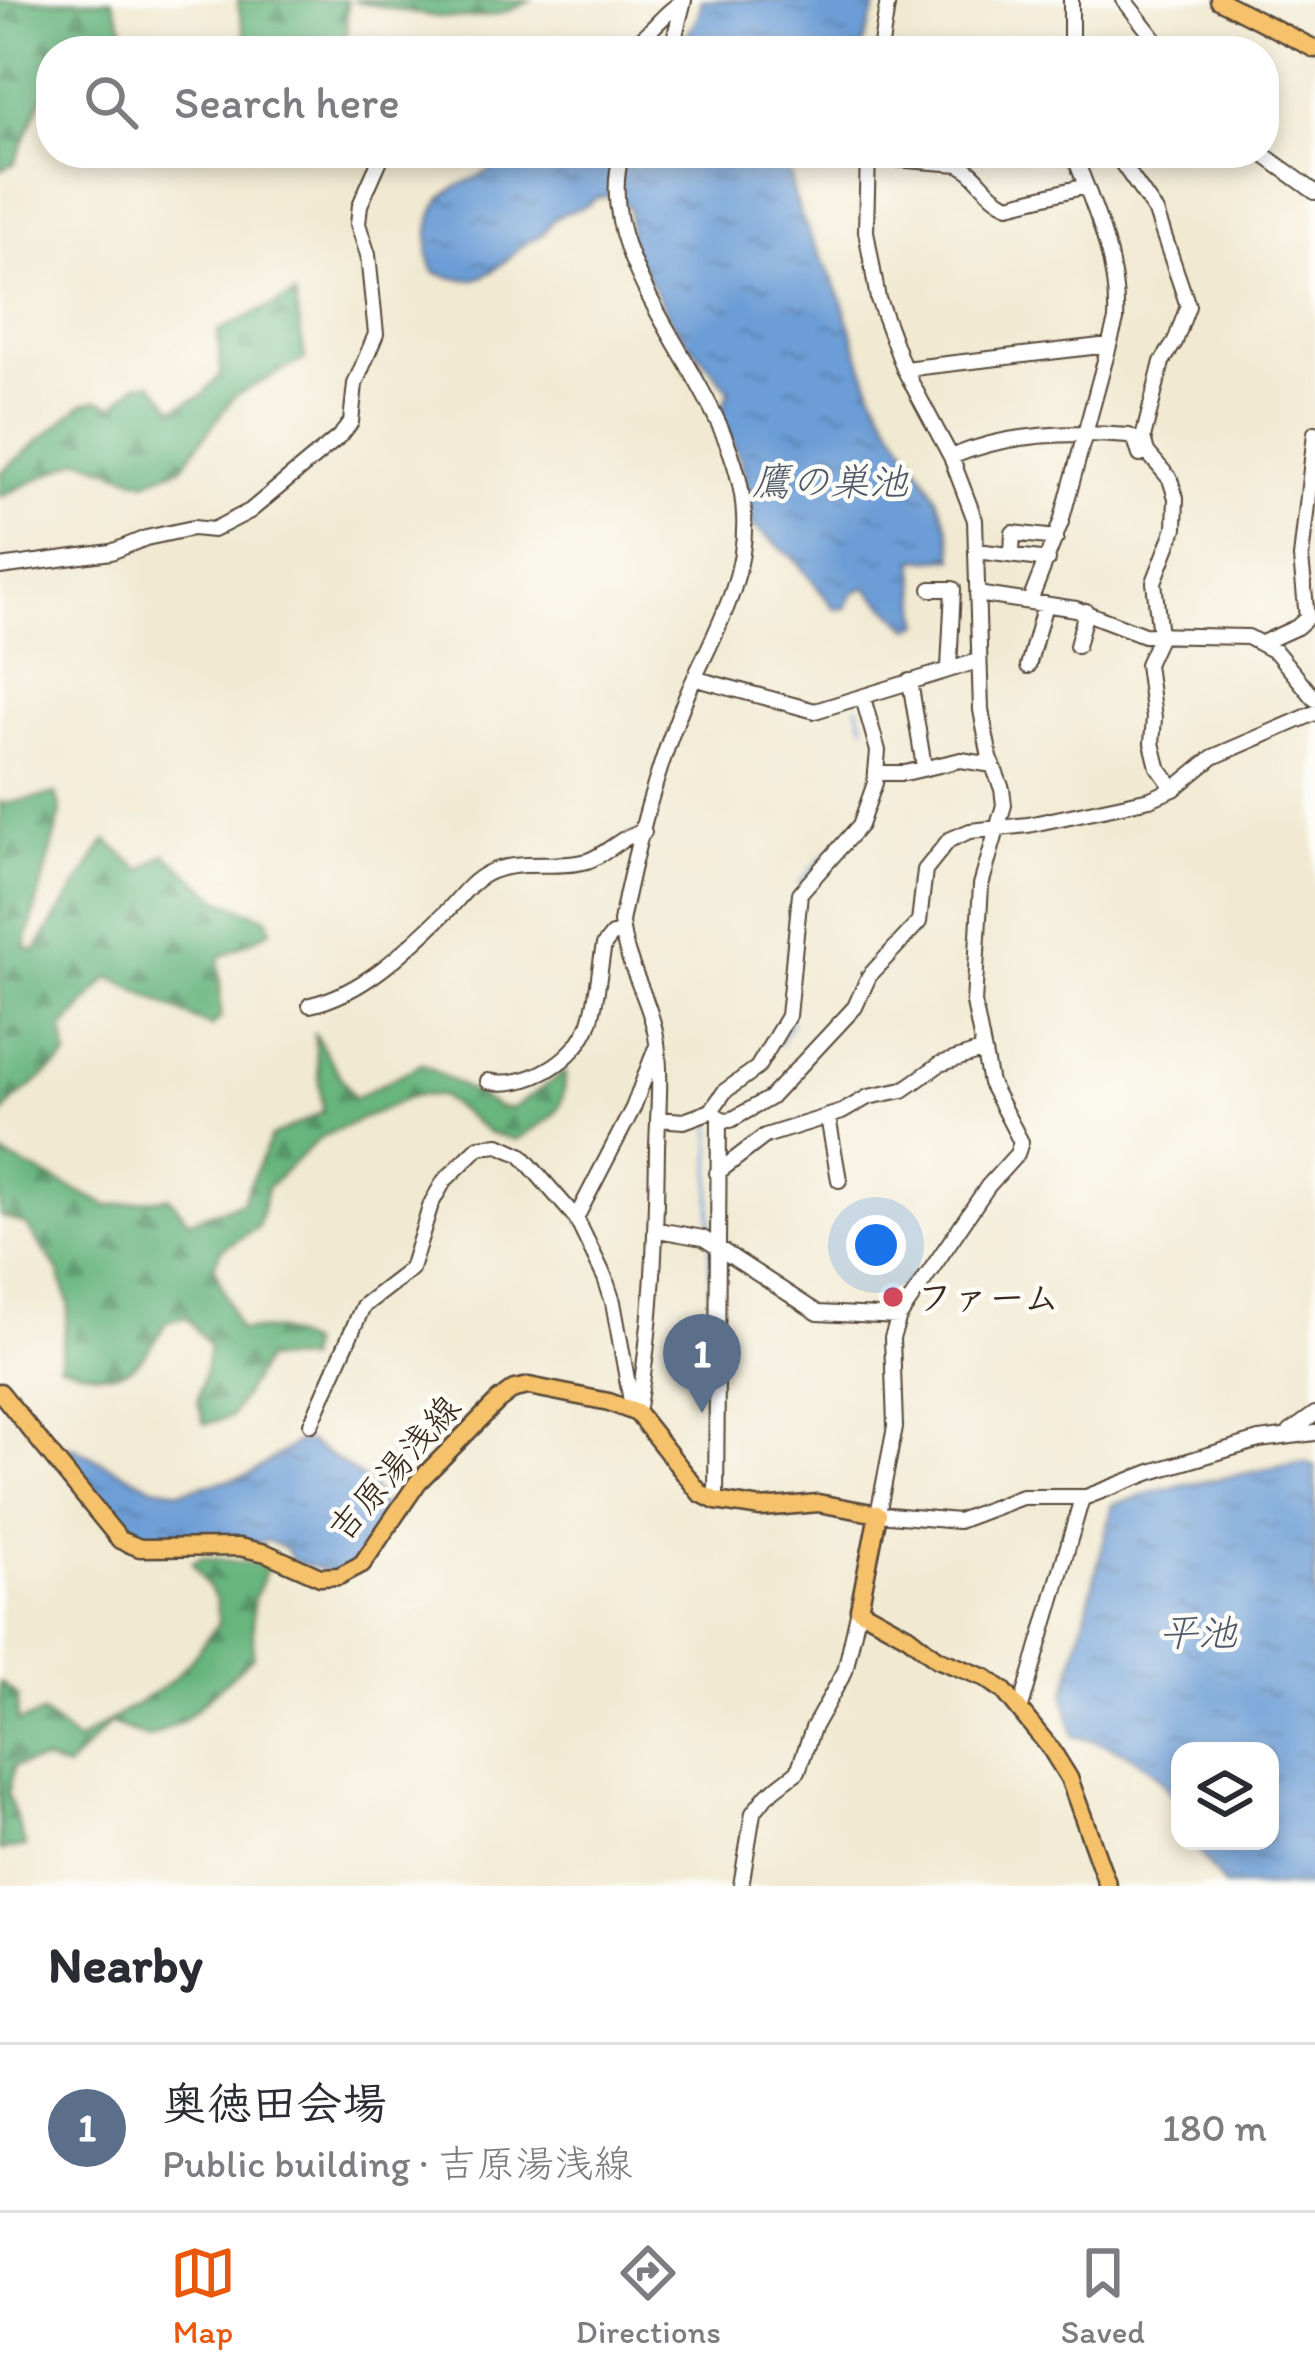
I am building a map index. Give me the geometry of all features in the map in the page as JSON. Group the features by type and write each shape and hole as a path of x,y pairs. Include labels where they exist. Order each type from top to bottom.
{"main road":[{"path":"1219,0 1315,49"},
{"name":"吉原湯浅線","path":"0,1392 120,1540 140,1548 238,1547 266,1552 320,1577 339,1576 362,1564 418,1482 514,1389 550,1388 635,1412"},
{"path":"635,1412 700,1493 716,1502 761,1508 818,1503 878,1514 859,1609 904,1633 943,1662 986,1678 1020,1711 1069,1778 1108,1886"}],"street":[{"path":"882,36 888,0"},
{"path":"1071,0 1071,36"},
{"path":"1124,0 1152,36"},
{"path":"644,36 684,1"},
{"path":"675,36 684,1"},
{"path":"1279,166 1315,192"},
{"path":"0,567 111,552 146,538 193,528 213,530 250,511 341,435 350,422 356,384 376,334 368,254 358,224 360,205 376,168"},
{"path":"620,168 615,203 620,232 730,446 741,486 743,548 736,585 676,721 625,902 622,933 657,1044 658,1230 650,1329 635,1412"},
{"path":"868,168 866,231 878,299 904,369 951,457 975,520 981,710 1002,789 1000,826 981,885 974,1003 991,1083 1018,1133 1020,1150 988,1186 899,1318 892,1338 895,1426 878,1514 958,1521 1022,1497 1082,1498 1151,1472 1289,1434 1315,1433"},
{"path":"968,168 998,201 1009,206 1086,186"},
{"path":"1028,666 1048,560 1117,304 1100,220 1079,168"},
{"path":"1125,168 1156,212 1187,306 1162,362 1143,438 1145,449 1172,483 1177,516 1154,582 1160,636 1147,664 1157,767 1174,789"},
{"path":"904,369 1109,345"},
{"path":"951,457 1002,439 1085,434 1133,437 1144,460 1156,463"},
{"path":"1262,643 1307,618 1301,558 1315,434"},
{"path":"1012,554 1013,533 1055,538"},
{"path":"977,551 1048,560"},
{"path":"931,590 952,589 949,668"},
{"path":"977,594 1086,611 1144,635 1227,634 1262,643 1293,669 1315,699"},
{"path":"1077,646 1086,611"},
{"path":"697,679 813,710 978,662"},
{"path":"910,681 924,766"},
{"path":"716,1502 715,1115 725,1091 757,1068 782,1033 788,1016 800,893 860,826 877,772 878,751 862,698"},
{"path":"658,1119 684,1121 715,1115 731,1120 770,1098 855,1007 869,976 920,922 925,870 949,840 1000,826 1108,810 1174,789 1213,757 1315,712"},
{"path":"877,772 899,773 961,760 992,765"},
{"path":"310,1005 337,999 356,988 446,913 484,874 505,867 574,864 598,857 634,832 644,832"},
{"path":"488,1081 525,1082 578,1042 591,1019 604,945 612,935 622,933"},
{"path":"576,1218 633,1108 657,1044"},
{"path":"717,1173 765,1136 827,1117 868,1097 903,1090 940,1064 981,1051"},
{"path":"827,1117 839,1180"},
{"path":"311,1424 363,1306 411,1269 437,1191 465,1156 488,1144 520,1155 576,1218 605,1278 635,1412"},
{"path":"658,1230 689,1233 717,1246 818,1313 899,1318"},
{"path":"617,1323 650,1329"},
{"path":"1289,1434 1315,1414"},
{"path":"1020,1711 1082,1498"},
{"path":"742,1886 753,1813 767,1795 799,1772 816,1720 845,1671 859,1609"}],"green space":[{"path":"0,0 112,0 127,36 36,36 36,112 15,163 0,170"},
{"path":"237,0 347,0 346,36 245,36"},
{"path":"352,0 530,0 510,10 466,18"},
{"path":"295,295 305,359 234,396 182,467 145,482 81,459 0,497 0,473 83,404 98,400 114,406 138,384 152,383 174,408 203,395 221,373 218,331"},
{"path":"56,794 61,812 25,947 35,951 106,840 141,870 165,854 220,900 267,918 271,930 219,958 221,1017 211,1027 109,977 63,1029 67,1058 13,1101 0,1118 0,801"},
{"path":"314,1033 354,1098 422,1064 500,1108 513,1108 565,1072 562,1099 554,1115 516,1140 489,1133 441,1096 415,1095 320,1138 267,1188 258,1227 221,1250 214,1266 239,1330 276,1330 308,1344 306,1360 265,1359 231,1417 204,1424 198,1400 210,1347 187,1317 166,1322 145,1355 123,1371 96,1373 59,1364 69,1306 59,1272 26,1225 0,1216 0,1154 109,1206 169,1197 189,1221 242,1202 271,1137 323,1112"},
{"path":"201,1557 268,1566 253,1601 253,1656 185,1719 148,1738 110,1723 67,1768 45,1761 14,1766 8,1794 26,1847 0,1850 0,1682 17,1696 18,1722 43,1714 78,1742 176,1676 219,1622 216,1599 192,1562"}],"water":[{"path":"701,0 878,0 866,36 687,36"},
{"name":"鷹の巣池","path":"493,168 790,168 799,211 841,299 870,384 937,498 951,536 954,558 914,560 921,624 910,628 865,587 852,594 846,608 835,609 793,557 753,526 742,463 720,416 729,390 672,322 630,244 629,207 609,196 596,198 554,219 542,234 486,275 465,279 434,272 428,254 432,216 438,203"},
{"path":"299,1441 309,1442 355,1473 382,1501 385,1516 379,1533 336,1575 293,1560 286,1549 266,1540 254,1544 137,1542 123,1516 103,1510 52,1443 74,1448 153,1487 181,1491 249,1475"},
{"name":"平池","path":"1303,1462 1315,1466 1315,1768 1309,1780 1315,1808 1315,1886 1224,1886 1198,1850 1279,1850 1279,1742 1171,1742 1171,1793 1138,1760 1074,1736 1065,1696 1113,1505 1157,1491"}],"waterway":[{"path":"857,706 864,725"},
{"path":"799,884 828,851"},
{"path":"789,940 789,960"},
{"path":"779,1044 792,1022"},
{"path":"719,1110 737,1091"},
{"path":"710,1238 712,1117"},
{"path":"710,1247 710,1391"}],"place":[{"name":"ファーム","path":"893,1297"},
{"name":"奥徳田会場","path":"702,1413"}]}
